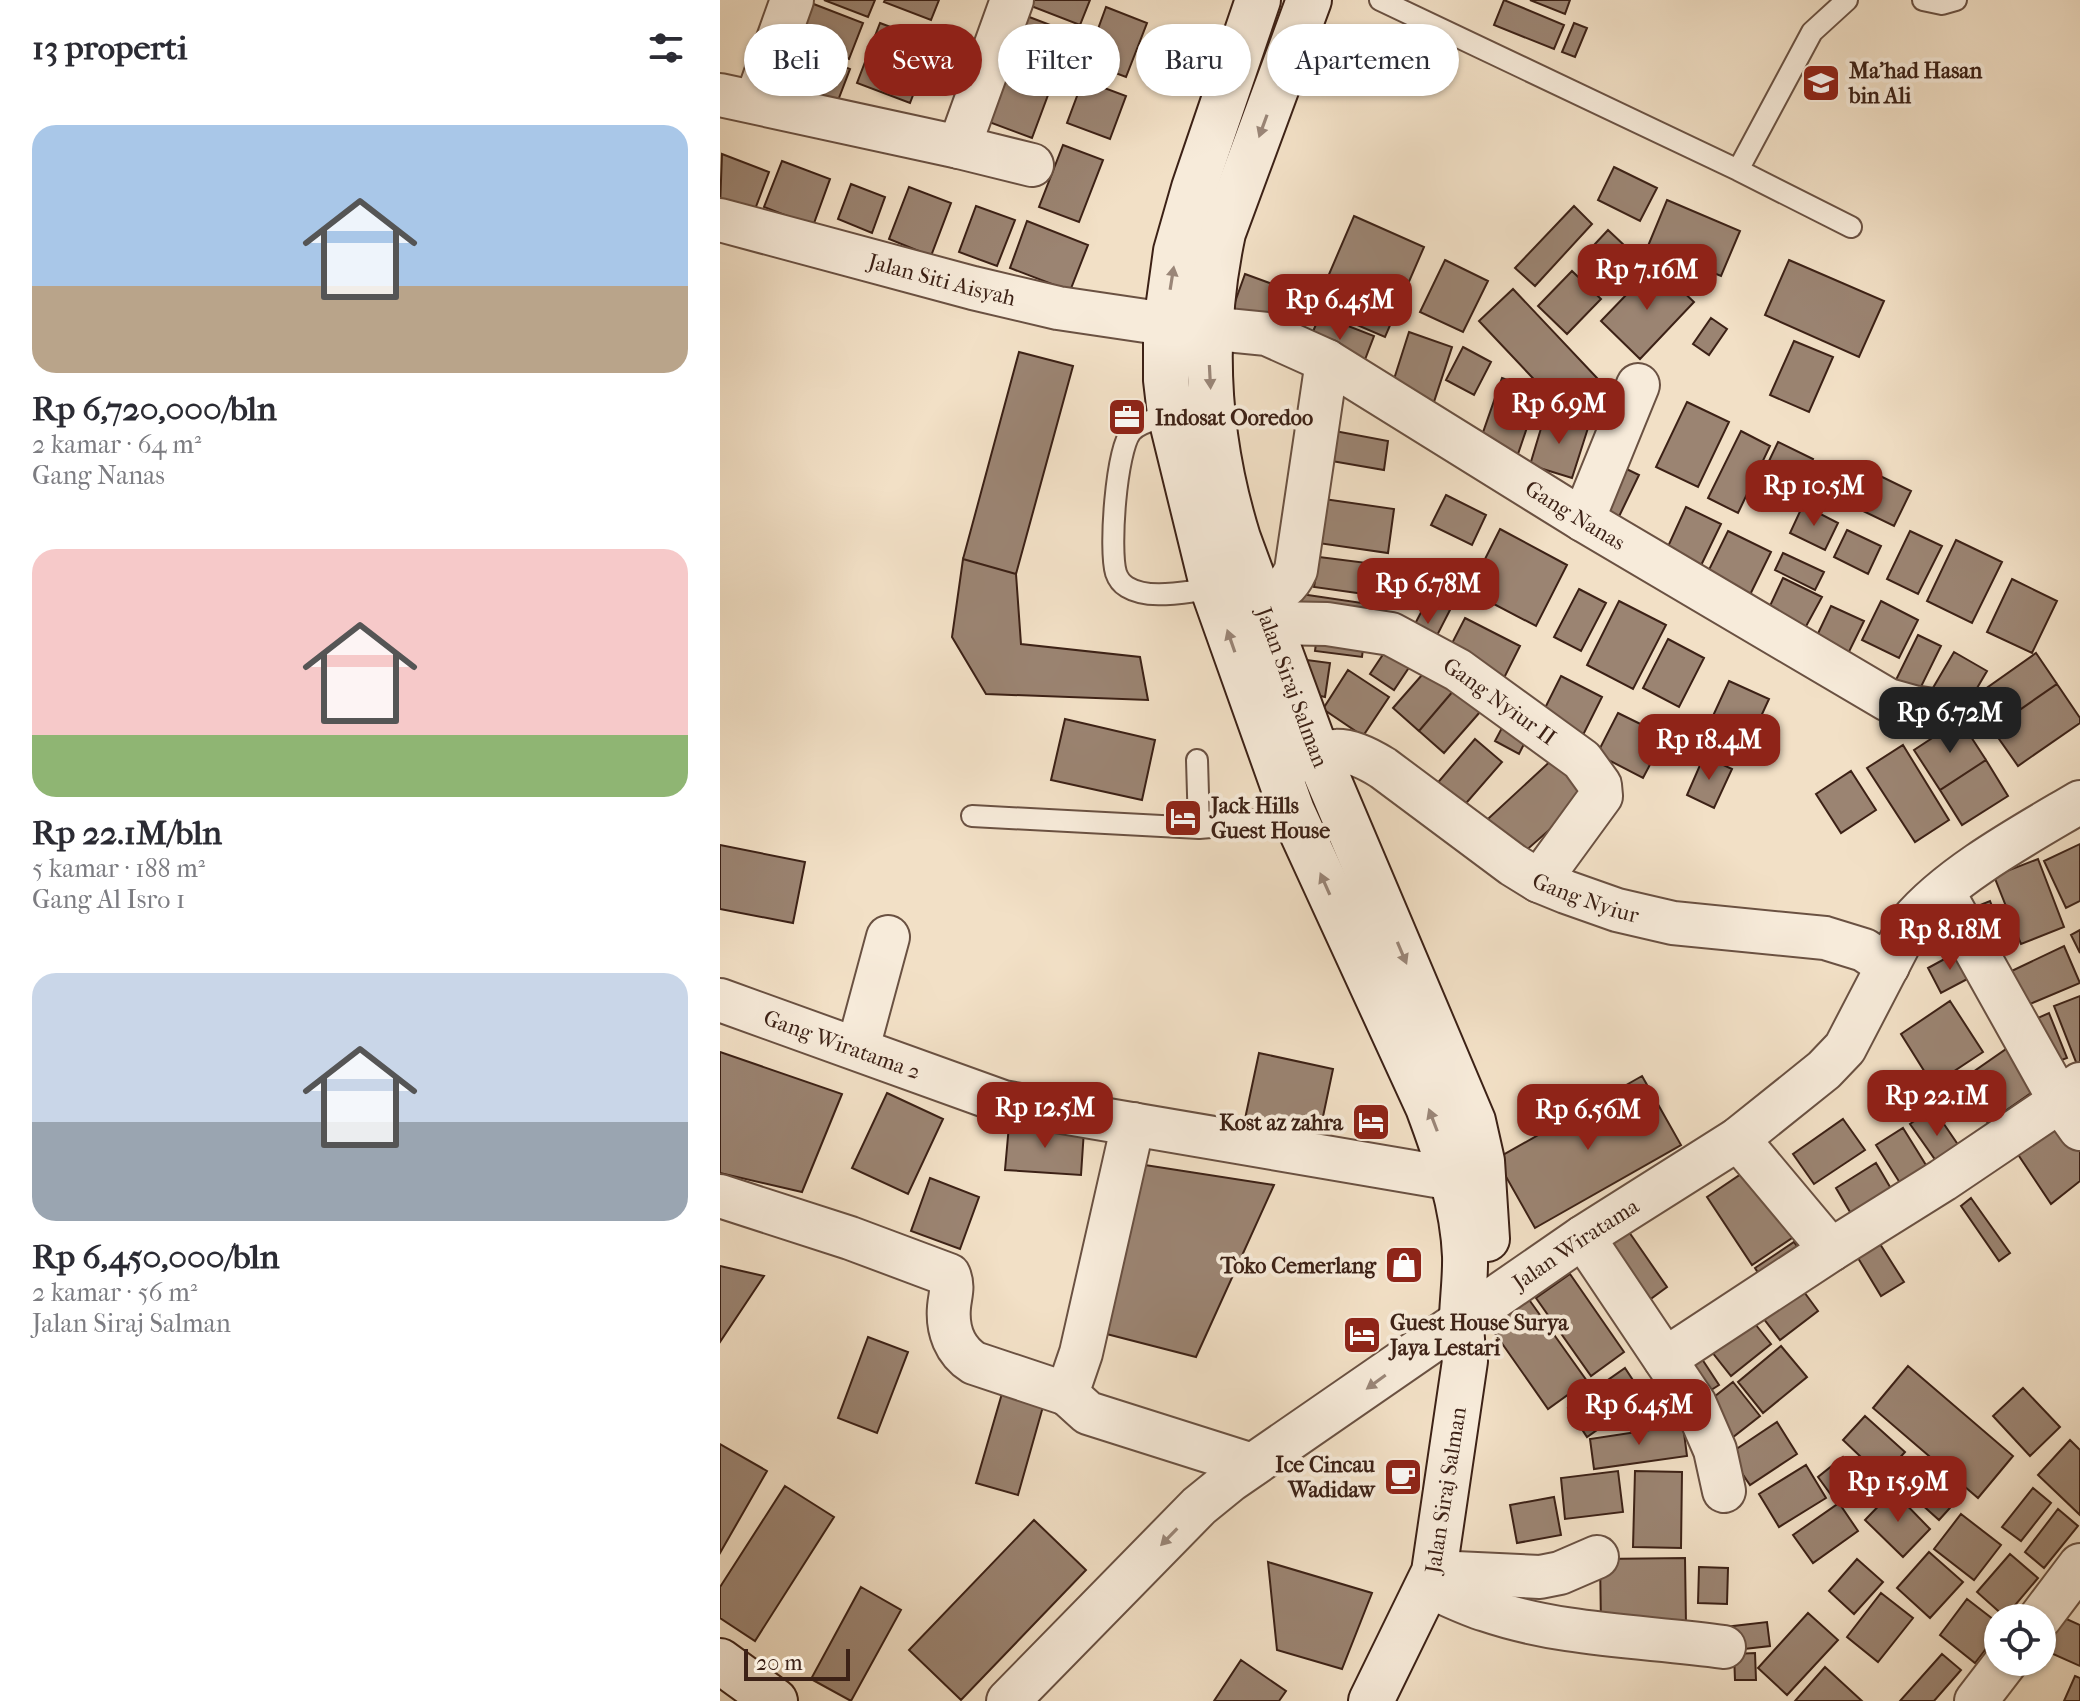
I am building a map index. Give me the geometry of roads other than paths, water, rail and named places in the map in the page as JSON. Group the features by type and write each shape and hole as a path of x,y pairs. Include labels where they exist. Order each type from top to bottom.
{"street":[{"path":"792,0 738,98 1032,165"},
{"path":"959,147 1012,0"},
{"name":"Jalan Siraj Salman","path":"1258,0 1182,226 1166,324 1166,380 1170,414 1213,589 1284,791 1428,1107 1468,1181"},
{"name":"Jalan Siraj Salman","path":"1309,0 1223,233 1209,327 1212,412 1217,450 1227,502 1317,753 1467,1103 1479,1140 1468,1181 1465,1256 1470,1328 1431,1579 1371,1701"},
{"name":"Jalan Siti Aisyah","path":"720,220 987,292 1058,308 1209,327"},
{"name":"Gang Nanas","path":"1209,327 1267,334 1327,361 1583,520 1888,700 1940,711"},
{"path":"1265,611 1291,583 1296,570 1327,361"},
{"path":"1583,520 1638,385"},
{"name":"Gang Nyiur II","path":"1265,611 1391,634 1458,670 1582,760 1600,785 1601,796 1539,881"},
{"name":"Gang Nyiur","path":"1317,753 1345,750 1364,756 1539,881 1617,910 1673,923 1825,938 1850,944 1888,966"},
{"path":"1284,791 1317,753"},
{"name":"Jalan Wiratama","path":"1008,1701 1199,1506 1252,1465 1361,1393 1470,1328 1583,1237 1738,1139 1824,1070 1845,1048 1910,923 1925,905 2000,850 2080,802"},
{"path":"1665,1359 1943,1180 2073,1105 1943,892"},
{"path":"858,1048 888,937"},
{"name":"Gang Wiratama 2","path":"720,1000 1003,1102 1468,1181"},
{"path":"1067,1394 1081,1353 1133,1124"},
{"path":"1738,1139 1831,1250"},
{"path":"720,1196 850,1238 949,1275 953,1288 949,1315 954,1341 962,1356 974,1363 1067,1394 1088,1413 1252,1465"},
{"path":"1583,1237 1695,1404 1709,1432 1721,1468 1724,1491"},
{"path":"1431,1579 1540,1577 1560,1573 1597,1557"},
{"path":"2051,1604 2080,1565"},
{"path":"1431,1579 1483,1609 1523,1620 1569,1629 1724,1647"},
{"path":"720,1661 775,1701"},
{"path":"1976,1701 1995,1676"}],"lane":[{"path":"1380,0 1851,227"},
{"path":"1738,170 1812,32 1847,0"},
{"path":"1923,0 1942,4 1956,0"},
{"path":"1170,414 1135,428 1122,451 1113,558 1116,572 1124,585 1144,594 1213,589"},
{"path":"1197,760 1199,828"},
{"path":"972,816 1199,828 1235,825 1284,791"}],"place":[{"name":"Ma'had Hasan bin Ali","path":"1821,83"},
{"name":"Indosat Ooredoo","path":"1127,417"},
{"name":"Jack Hills Guest House","path":"1183,818"},
{"name":"Kost az zahra","path":"1371,1122"},
{"name":"Toko Cemerlang","path":"1404,1265"},
{"name":"Guest House Surya Jaya Lestari","path":"1362,1335"},
{"name":"Ice Cincau Wadidaw","path":"1403,1477"}]}
